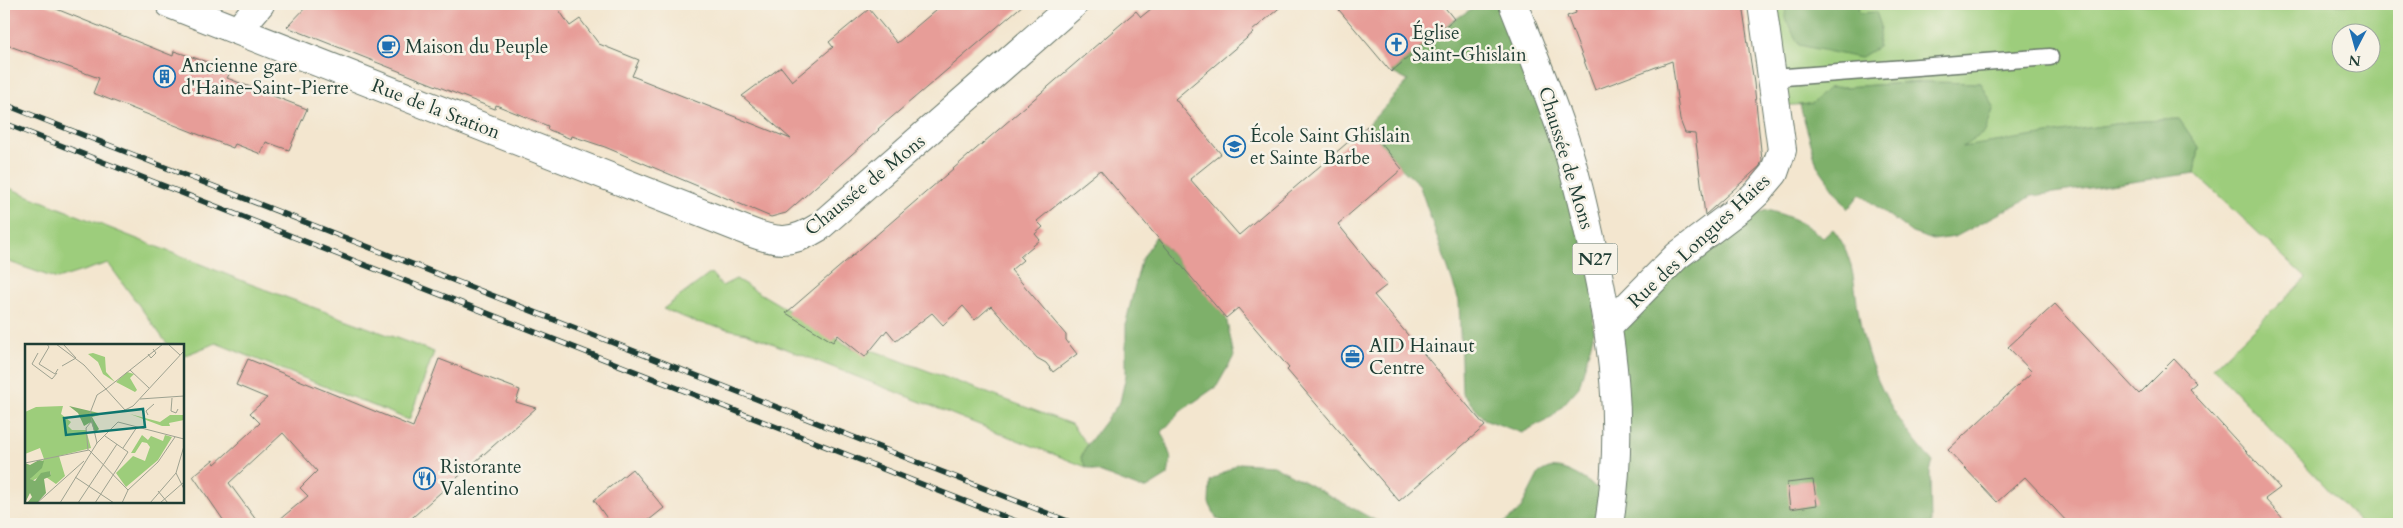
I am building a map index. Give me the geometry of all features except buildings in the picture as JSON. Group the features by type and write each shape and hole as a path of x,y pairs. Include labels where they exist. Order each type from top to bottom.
{"street":[{"name":"Rue de la Station","path":"170,4 618,181"},
{"path":"238,30 260,4"},
{"name":"Chaussée de Mons","path":"618,181 764,238 787,241 804,236 819,227 1074,4"},
{"name":"Chaussée de Mons","path":"1513,4 1563,135 1580,196 1609,325 1617,411 1615,475 1609,524"},
{"name":"Rue des Longues Haies","path":"1609,325 1677,256 1743,206 1774,173 1782,150 1762,4"}],"lane":[{"path":"1772,78 2050,57"}],"green space":[{"path":"1479,4 1513,4 1596,262 1593,336 1579,387 1553,416 1522,433 1484,419 1462,393 1459,301 1419,184 1402,169 1367,126 1408,81 1391,72 1454,20"},
{"path":"1762,4 2399,4 2399,524 2361,524 2213,368 2306,278 2195,173 2199,148 2179,119 2128,122 1960,148 1981,83 1923,82 1828,88 1813,104 1775,106"},
{"path":"1786,4 1858,4 1859,13 1876,12 1881,26 1878,47 1860,58 1799,45 1785,18"},
{"path":"1923,82 1981,83 1994,107 1985,132 1962,147 2128,122 2179,119 2199,148 2195,173 2032,196 1955,237 1933,240 1912,233 1860,194 1848,209 1817,165 1800,105 1813,103 1828,88"},
{"path":"4,186 253,285 434,352 409,420 216,343 184,356 184,344 167,344 108,263 57,279 4,260"},
{"path":"1767,210 1797,221 1823,238 1833,229 1846,250 1855,285 1865,343 1878,380 1896,414 1933,462 1930,472 1931,524 1503,524 1520,510 1539,473 1549,468 1557,468 1574,473 1612,499 1609,325 1749,216"},
{"path":"1156,236 1226,317 1234,356 1217,386 1181,411 1162,432 1171,458 1168,475 1147,488 1140,488 1086,467 1081,458 1087,445 1120,402 1126,375 1126,322 1141,261"},
{"path":"711,273 722,286 736,279 854,349 862,348 877,352 1071,424 1087,445 1081,457 1086,467 746,333 696,322 663,309"},
{"path":"1239,463 1273,465 1382,524 1231,524 1217,519 1209,503 1210,481"}],"railway":[{"path":"4,104 1075,524"},
{"path":"4,123 1023,524"}],"place":[{"name":"Église Saint-Ghislain","path":"1396,44"},
{"name":"Maison du Peuple","path":"389,47"},
{"name":"Ancienne gare d'Haine-Saint-Pierre","path":"165,77"},
{"name":"École Saint Ghislain et Sainte Barbe","path":"1234,147"},
{"name":"AID Hainaut Centre","path":"1353,357"},
{"name":"Ristorante Valentino","path":"424,478"}]}
